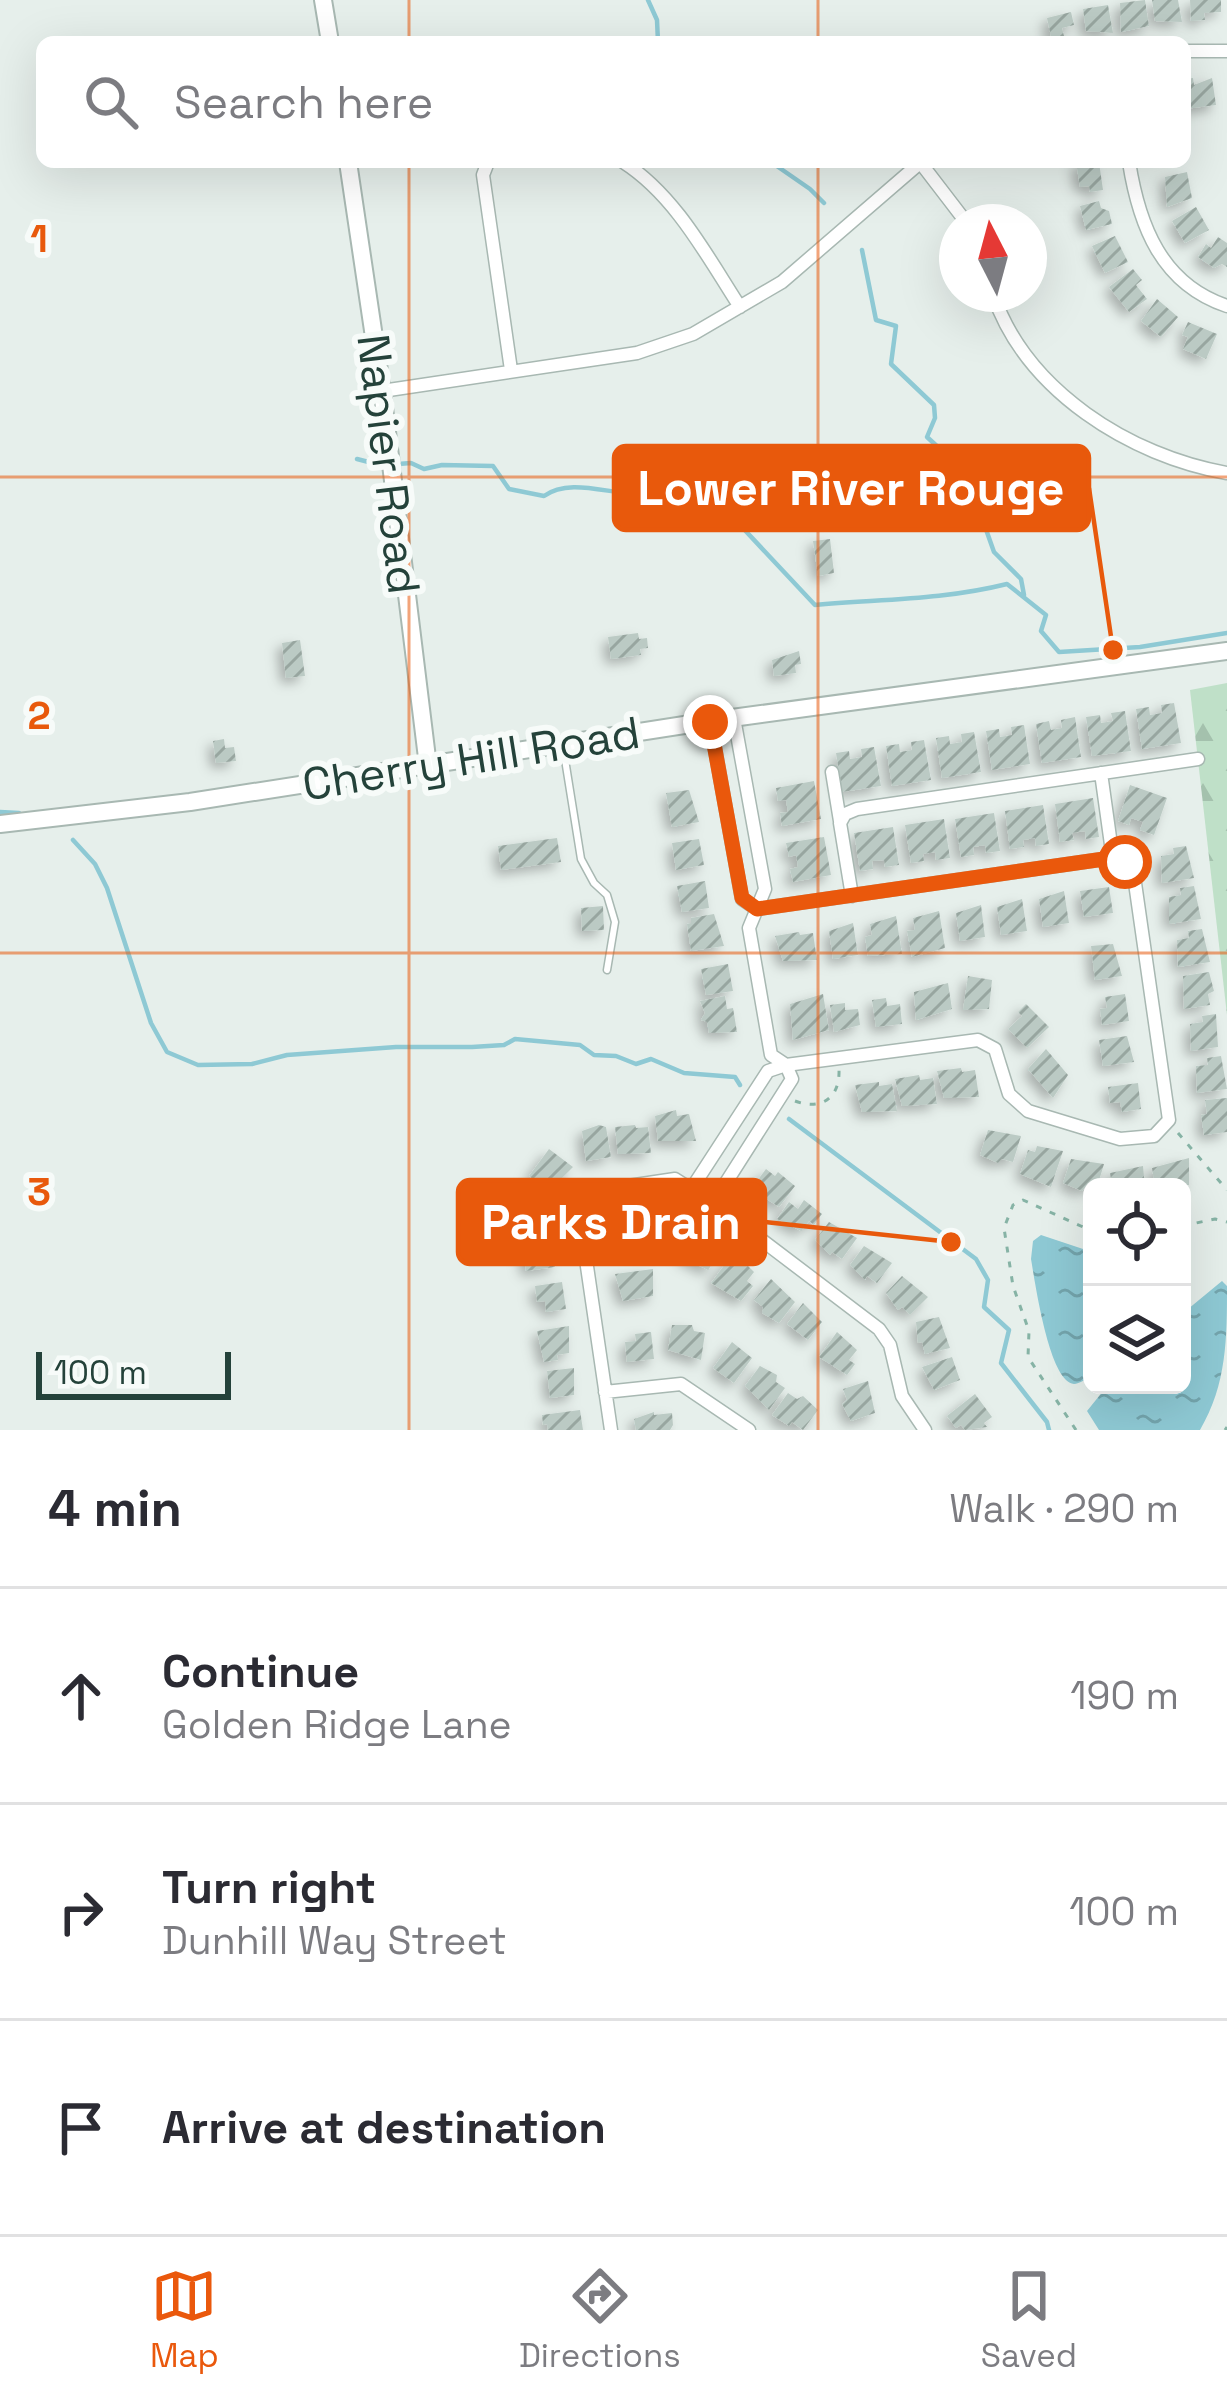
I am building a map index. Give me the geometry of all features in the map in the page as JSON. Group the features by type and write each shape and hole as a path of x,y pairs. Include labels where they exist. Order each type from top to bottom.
{"street":[{"path":"323,0 329,36"},
{"path":"1191,51 1227,51"},
{"name":"Napier Road","path":"349,168 428,766"},
{"path":"486,168 483,176 511,370"},
{"path":"630,168 685,224 740,307"},
{"path":"382,391 637,353 693,334 782,282 914,168"},
{"path":"925,168 952,204"},
{"path":"1130,168 1139,216 1153,247 1190,286 1227,306"},
{"path":"1003,312 1019,343 1048,379 1086,413 1160,455 1227,473"},
{"name":"Cherry Hill Road","path":"0,824 190,802 734,718 1227,651"},
{"path":"713,1203 793,1079 786,1065 771,1055 749,928 765,890 734,718"},
{"path":"692,1188 768,1071 786,1065 978,1040 995,1049 1005,1087 1023,1109 1120,1139 1143,1139 1163,1128 1169,1114 1134,876 1125,862 1113,859 757,909 742,898 710,722"},
{"path":"840,823 857,808 1198,759"},
{"path":"832,772 852,896"},
{"path":"1101,773 1113,859"},
{"path":"728,826 753,821"},
{"path":"611,1430 579,1212 584,1199 595,1191 674,1179 713,1203 879,1329 890,1345 902,1396 925,1430"},
{"path":"605,1392 681,1384 749,1430"}],"lane":[{"path":"562,744 581,859 607,895 615,922 607,970"}],"path":[{"path":"789,1097 811,1106 825,1102 838,1088 839,1067"},
{"path":"1163,1128 1183,1137 1227,1190"},
{"path":"1076,1430 1028,1357 1029,1331 1012,1286 1004,1228 1013,1205 1023,1200 1083,1227"},
{"path":"1191,1224 1215,1219 1227,1222"}],"green space":[{"path":"1227,683 1227,1015 1190,690"}],"water":[{"path":"1041,1235 1083,1249 1083,1380 1076,1384 1065,1379 1050,1350 1031,1259 1033,1241"},
{"path":"1222,1281 1227,1286 1224,1360 1216,1395 1200,1430 1099,1430 1087,1411 1101,1394 1191,1394 1191,1307"}],"building":[{"path":"1145,0 1149,26 1121,32 1120,3"},
{"path":"1152,0 1178,0 1182,22 1155,21"},
{"path":"1190,0 1221,0 1221,12 1204,13 1205,20 1191,21"},
{"path":"1108,5 1113,33 1086,31 1083,9"},
{"path":"1071,12 1074,25 1062,28 1064,36 1051,36 1047,18"},
{"path":"1191,78 1194,85 1212,78 1216,105 1191,108"},
{"path":"1077,168 1100,168 1103,190 1090,192 1089,186 1080,187"},
{"path":"1187,172 1192,198 1167,207 1165,177"},
{"path":"1099,201 1109,211 1112,224 1086,230 1080,206"},
{"path":"1196,207 1209,230 1185,243 1172,221"},
{"path":"1115,236 1128,262 1105,273 1092,246"},
{"path":"1218,237 1227,243 1227,267 1214,268 1198,257"},
{"path":"1133,269 1142,280 1136,285 1147,299 1129,312 1109,287"},
{"path":"1157,299 1178,317 1161,337 1141,321"},
{"path":"1188,322 1217,334 1206,359 1183,349"},
{"path":"830,539 834,573 818,576 813,541"},
{"path":"638,633 639,639 647,638 648,648 640,649 641,655 611,659 608,637"},
{"path":"300,640 305,676 286,678 282,643"},
{"path":"799,651 801,664 795,665 796,673 774,676 772,660"},
{"path":"1174,703 1181,743 1142,749 1136,709 1149,707 1150,715 1162,713 1161,705"},
{"path":"1125,711 1131,751 1092,756 1086,717 1100,715 1101,723 1113,721 1111,713"},
{"path":"1075,717 1081,757 1042,763 1036,724 1049,721 1051,730 1062,728 1061,720"},
{"path":"1024,725 1030,764 992,770 986,731 999,729 1000,737 1012,735 1011,727"},
{"path":"974,732 981,772 942,778 936,738 949,736 950,744 962,742 961,734"},
{"path":"224,739 225,748 234,747 236,761 216,763 213,741"},
{"path":"924,740 931,780 892,786 886,746 899,744 900,752 912,750 911,742"},
{"path":"874,747 881,786 842,792 836,753 849,751 850,759 862,757 861,749"},
{"path":"814,781 821,819 782,826 780,813 788,812 786,800 778,801 776,788"},
{"path":"1130,785 1167,798 1154,835 1140,830 1143,822 1118,821"},
{"path":"689,790 699,822 672,827 666,793"},
{"path":"1093,798 1099,837 1086,839 1085,831 1072,833 1074,840 1060,842 1055,804"},
{"path":"1043,805 1049,844 1036,846 1035,838 1023,840 1024,847 1010,849 1005,811"},
{"path":"994,813 1000,851 986,853 985,845 973,847 974,855 961,857 955,819"},
{"path":"944,819 950,858 936,860 935,852 911,863 905,825"},
{"path":"893,827 899,865 885,867 884,860 872,861 873,869 860,871 854,833"},
{"path":"824,837 831,875 793,882 790,869 798,867 796,855 789,857 786,843"},
{"path":"557,838 561,862 501,870 498,846"},
{"path":"699,839 704,865 676,870 672,843"},
{"path":"1186,846 1194,878 1162,883 1161,856"},
{"path":"705,881 709,908 682,912 677,886"},
{"path":"1194,886 1201,919 1169,924 1169,897 1181,895 1180,888"},
{"path":"1109,887 1113,913 1084,917 1080,891"},
{"path":"1064,891 1069,923 1043,927 1039,899"},
{"path":"1022,899 1027,931 1001,935 997,907"},
{"path":"981,905 985,937 960,941 956,913"},
{"path":"603,906 604,930 582,931 581,908"},
{"path":"939,911 945,948 912,957 907,931 915,930 913,918"},
{"path":"714,914 724,946 691,951 687,924 691,918"},
{"path":"896,916 902,954 868,956 865,937 872,935 870,924"},
{"path":"853,923 858,955 833,959 829,931"},
{"path":"1202,929 1210,962 1178,967 1177,940 1189,938 1188,931"},
{"path":"813,933 817,960 783,961 775,936"},
{"path":"1113,944 1122,976 1095,980 1091,946"},
{"path":"728,964 733,991 706,995 701,969"},
{"path":"1209,972 1214,991 1208,994 1210,1005 1184,1009 1183,976"},
{"path":"968,976 992,980 989,1009 963,1010"},
{"path":"948,983 952,1009 916,1020 914,992"},
{"path":"823,994 829,1030 793,1040 790,1004"},
{"path":"1125,994 1129,1021 1102,1025 1100,1009 1107,1008 1105,997"},
{"path":"725,996 727,1009 733,1008 737,1032 709,1033 707,1022 701,1020 705,1013 700,1001"},
{"path":"886,998 887,1006 900,1004 902,1024 876,1027 872,1000"},
{"path":"845,1003 845,1010 858,1009 860,1025 834,1032 830,1005"},
{"path":"1026,1004 1049,1027 1027,1048 1008,1029 1022,1016 1018,1012"},
{"path":"1216,1014 1218,1047 1191,1051 1190,1024"},
{"path":"1127,1036 1134,1062 1103,1066 1099,1040"},
{"path":"1046,1049 1068,1075 1053,1098 1028,1069"},
{"path":"1221,1056 1227,1089 1197,1093 1196,1066"},
{"path":"961,1068 962,1072 975,1070 979,1097 944,1098 937,1071"},
{"path":"919,1075 920,1080 933,1078 937,1104 902,1106 895,1079"},
{"path":"879,1082 879,1086 892,1084 897,1111 862,1112 855,1085"},
{"path":"1138,1083 1141,1109 1122,1112 1120,1102 1110,1103 1108,1087"},
{"path":"1227,1098 1227,1132 1204,1135 1205,1100"},
{"path":"676,1110 677,1116 689,1114 696,1141 658,1141 655,1116"},
{"path":"606,1127 611,1157 586,1161 582,1131"},
{"path":"615,1127 648,1127 651,1153 618,1154"},
{"path":"988,1130 1021,1136 1013,1162 1002,1159 998,1163 980,1155"},
{"path":"1037,1146 1063,1151 1051,1187 1020,1174 1028,1150 1035,1152"},
{"path":"549,1149 573,1167 549,1191 529,1176"},
{"path":"1189,1158 1189,1178 1154,1178 1152,1168"},
{"path":"1071,1159 1104,1164 1100,1178 1083,1178 1082,1191 1063,1183"},
{"path":"1143,1166 1144,1178 1111,1178 1110,1173"},
{"path":"766,1169 795,1186 779,1207 751,1189"},
{"path":"804,1200 822,1214 814,1225 809,1221 801,1231 777,1219 789,1202 798,1209"},
{"path":"829,1222 857,1238 842,1259 830,1255 815,1240"},
{"path":"699,1228 720,1243 708,1270 681,1257"},
{"path":"554,1241 555,1267 526,1271 523,1245"},
{"path":"864,1246 892,1263 877,1283 867,1276 865,1280 850,1265"},
{"path":"734,1252 754,1272 747,1281 753,1286 741,1301 711,1283"},
{"path":"653,1269 653,1296 623,1301 615,1274"},
{"path":"902,1276 928,1297 910,1315 902,1307 898,1310 886,1293"},
{"path":"771,1279 795,1302 779,1323 762,1313 763,1307 754,1300"},
{"path":"562,1282 566,1309 546,1312 545,1301 537,1302 535,1286"},
{"path":"803,1303 822,1322 808,1340 787,1324"},
{"path":"939,1317 950,1348 925,1354 922,1342 918,1343 916,1322"},
{"path":"672,1325 692,1325 694,1331 705,1333 701,1360 668,1350"},
{"path":"569,1326 569,1353 544,1362 537,1331"},
{"path":"651,1332 654,1359 627,1362 625,1342 636,1341 635,1334"},
{"path":"837,1332 857,1350 849,1360 855,1364 847,1375 819,1357"},
{"path":"732,1342 752,1358 734,1383 713,1368"},
{"path":"952,1357 960,1380 934,1390 922,1367"},
{"path":"760,1366 777,1375 776,1382 785,1388 769,1410 745,1386"},
{"path":"574,1368 574,1395 550,1398 547,1371"},
{"path":"868,1381 875,1413 851,1421 842,1404 847,1400 843,1389"},
{"path":"788,1393 797,1399 803,1396 818,1410 803,1430 772,1415"},
{"path":"975,1394 992,1417 984,1423 987,1427 956,1428 947,1416"},
{"path":"580,1410 583,1430 548,1430 543,1425 542,1415"},
{"path":"654,1412 672,1413 670,1430 636,1430 634,1419"}],"waterway":[{"path":"648,0 658,36"},
{"path":"780,168 824,203"},
{"path":"862,250 876,320 896,326 891,364 934,405 935,418 927,437 939,448 983,521 994,552 1021,579 1024,595"},
{"path":"357,459 380,465"},
{"path":"398,464 424,469 493,466 509,489 544,496 582,487 652,493 680,483 690,495 740,525 815,605 936,596 1007,584 1046,615 1041,631 1059,652 1140,647 1227,633"},
{"path":"0,812 19,813"},
{"path":"73,840 95,864 107,888 151,1023 167,1052 198,1065 252,1064 287,1055 396,1047 504,1045 515,1039 580,1045 594,1055 616,1056 636,1064 651,1059 684,1073 735,1077 740,1085"},
{"path":"789,1119 976,1259 988,1280 984,1307 1009,1330 1001,1363 1049,1430"}],"place":[{"name":"Lower River Rouge","path":"1113,650"},
{"name":"Parks Drain","path":"951,1242"}],"route":[{"path":"710,722 742,898 757,909 1104,859 1125,862"}]}
